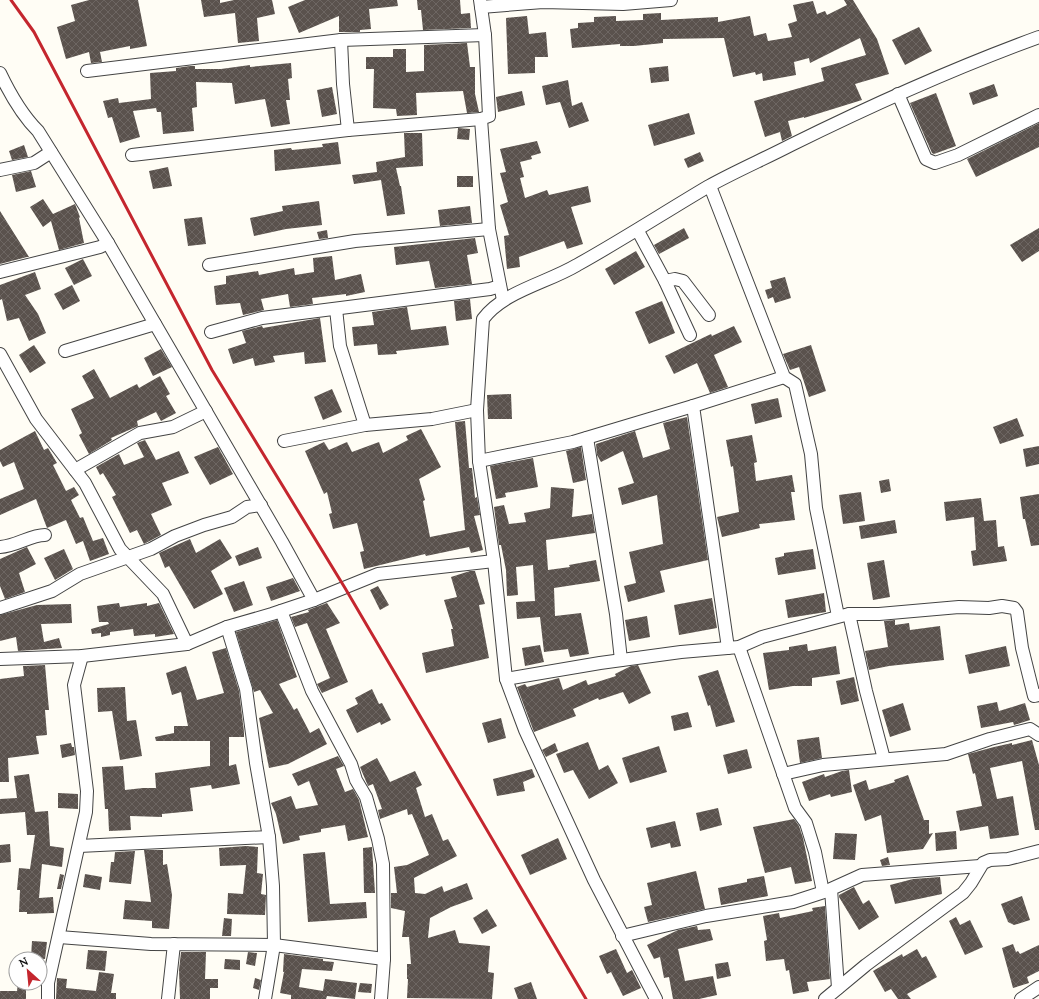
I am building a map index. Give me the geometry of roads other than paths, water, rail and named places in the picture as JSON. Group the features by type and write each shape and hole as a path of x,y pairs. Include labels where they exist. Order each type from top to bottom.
{"street":[{"path":"132,155 348,130 481,119 489,116 485,34 480,4 671,0"},
{"path":"87,72 341,40 485,34"},
{"path":"656,999 622,936 525,730 506,679 494,561 480,461 477,410 483,319 491,308 503,300 561,275 638,231 710,186 846,117 975,60 1039,37"},
{"path":"341,40 343,84 348,130"},
{"path":"0,73 7,88 27,120 38,131 108,243 261,505 314,600"},
{"path":"898,94 926,159 935,163 958,154 1039,115"},
{"path":"481,119 489,229 503,300"},
{"path":"0,170 34,163 51,152"},
{"path":"710,186 784,377 796,384 811,454 816,508 884,759"},
{"path":"209,265 355,241 489,229"},
{"path":"638,231 665,281 690,335"},
{"path":"0,272 100,247 108,243"},
{"path":"665,281 675,279 683,281 709,315"},
{"path":"211,332 262,318 490,289 500,286"},
{"path":"336,309 340,346 365,425"},
{"path":"65,352 155,324"},
{"path":"0,354 36,419 85,483 120,549 163,594 188,644"},
{"path":"480,461 587,438 784,377"},
{"path":"693,406 734,648 795,808 806,823 827,891 838,988"},
{"path":"284,441 365,425 432,420 477,410"},
{"path":"75,470 140,433 173,427 206,412"},
{"path":"587,438 616,614 621,660"},
{"path":"0,608 52,590 80,574 152,549 175,536 204,525 232,517 247,507 261,505"},
{"path":"0,547 12,546 39,535 44,535"},
{"path":"1,657 82,656 188,644 227,626 282,611 314,600 378,574 494,561"},
{"path":"506,679 621,660 734,648 762,637 844,615 879,614 959,607 989,608 1002,606 1014,608 1019,619 1022,648 1034,696 1039,695"},
{"path":"282,611 312,690 351,764 356,780 366,798 378,839 382,864 384,959 381,999"},
{"path":"227,626 246,689 256,763 269,837 273,886 274,945 265,999"},
{"path":"48,999 48,983 86,812 87,791 74,685 82,656"},
{"path":"783,774 823,765 946,754 990,739 1030,729 1039,735"},
{"path":"79,846 269,837"},
{"path":"622,936 706,916 793,902 827,891 862,876 980,866 990,860 1008,859 1039,851"},
{"path":"825,999 866,965 963,893 971,883 980,866"},
{"path":"59,937 174,944 274,945 384,959"},
{"path":"168,999 174,944"},
{"path":"1021,999 1039,987"}],"railway":[{"path":"11,0 34,32 212,370 345,588 586,999"}]}
